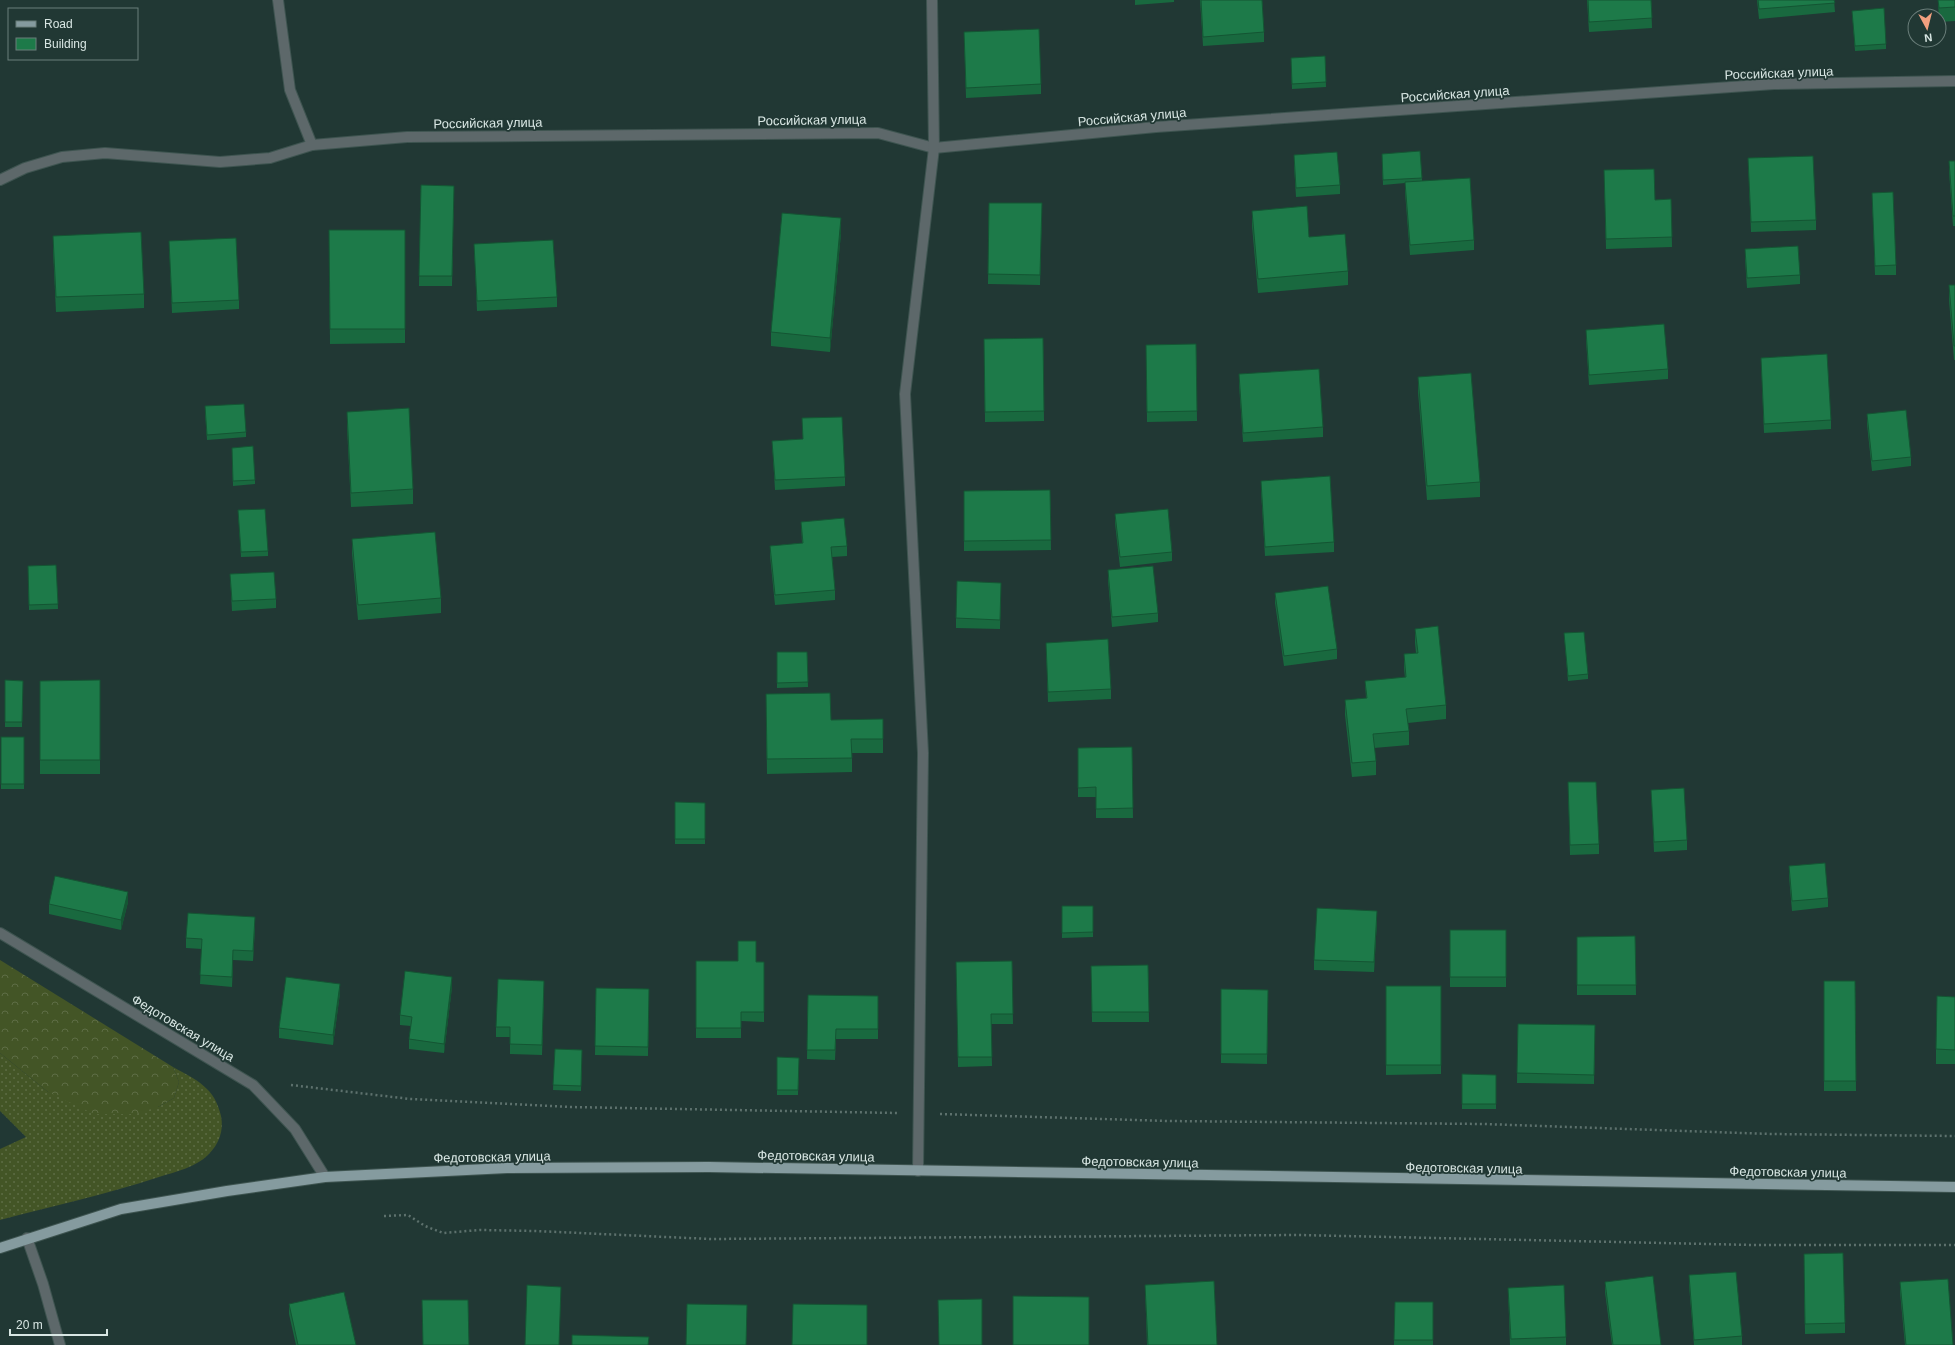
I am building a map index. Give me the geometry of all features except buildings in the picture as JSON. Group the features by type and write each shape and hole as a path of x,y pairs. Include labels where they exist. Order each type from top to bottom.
{"main road":[{"name":"Федотовская улица","path":"0,1248 27,1238 121,1209 227,1191 326,1176 507,1168 709,1168 1955,1187"}],"street":[{"path":"278,0 290,90 312,145"},
{"path":"918,1171 923,753 905,394 934,148 932,0"},
{"name":"Российская улица","path":"0,180 24,168 62,157 105,153 220,162 270,158 312,145 407,137 878,132 934,148 1163,127 1774,84 1955,81"},
{"name":"Федотовская улица","path":"0,933 253,1085 295,1129 326,1176"},
{"path":"27,1238 43,1284 60,1345"}],"path":[{"path":"291,1085 410,1099 570,1107 1168,1121 1484,1124 1771,1134 1955,1136"},
{"path":"384,1216 408,1215 425,1226 443,1233 480,1230 536,1231 710,1239 1299,1235 1753,1245 1955,1245"}],"green space":[{"path":"0,960 173,1067 179,1082 174,1098 158,1107 135,1114 94,1114 48,1092 0,1053"},
{"path":"0,1053 48,1092 158,1107 174,1098 179,1082 173,1067 190,1076 210,1092 218,1106 221,1116 222,1127 220,1137 208,1155 198,1163 185,1169 120,1189 0,1220 0,1149 26,1137 0,1111"}]}
